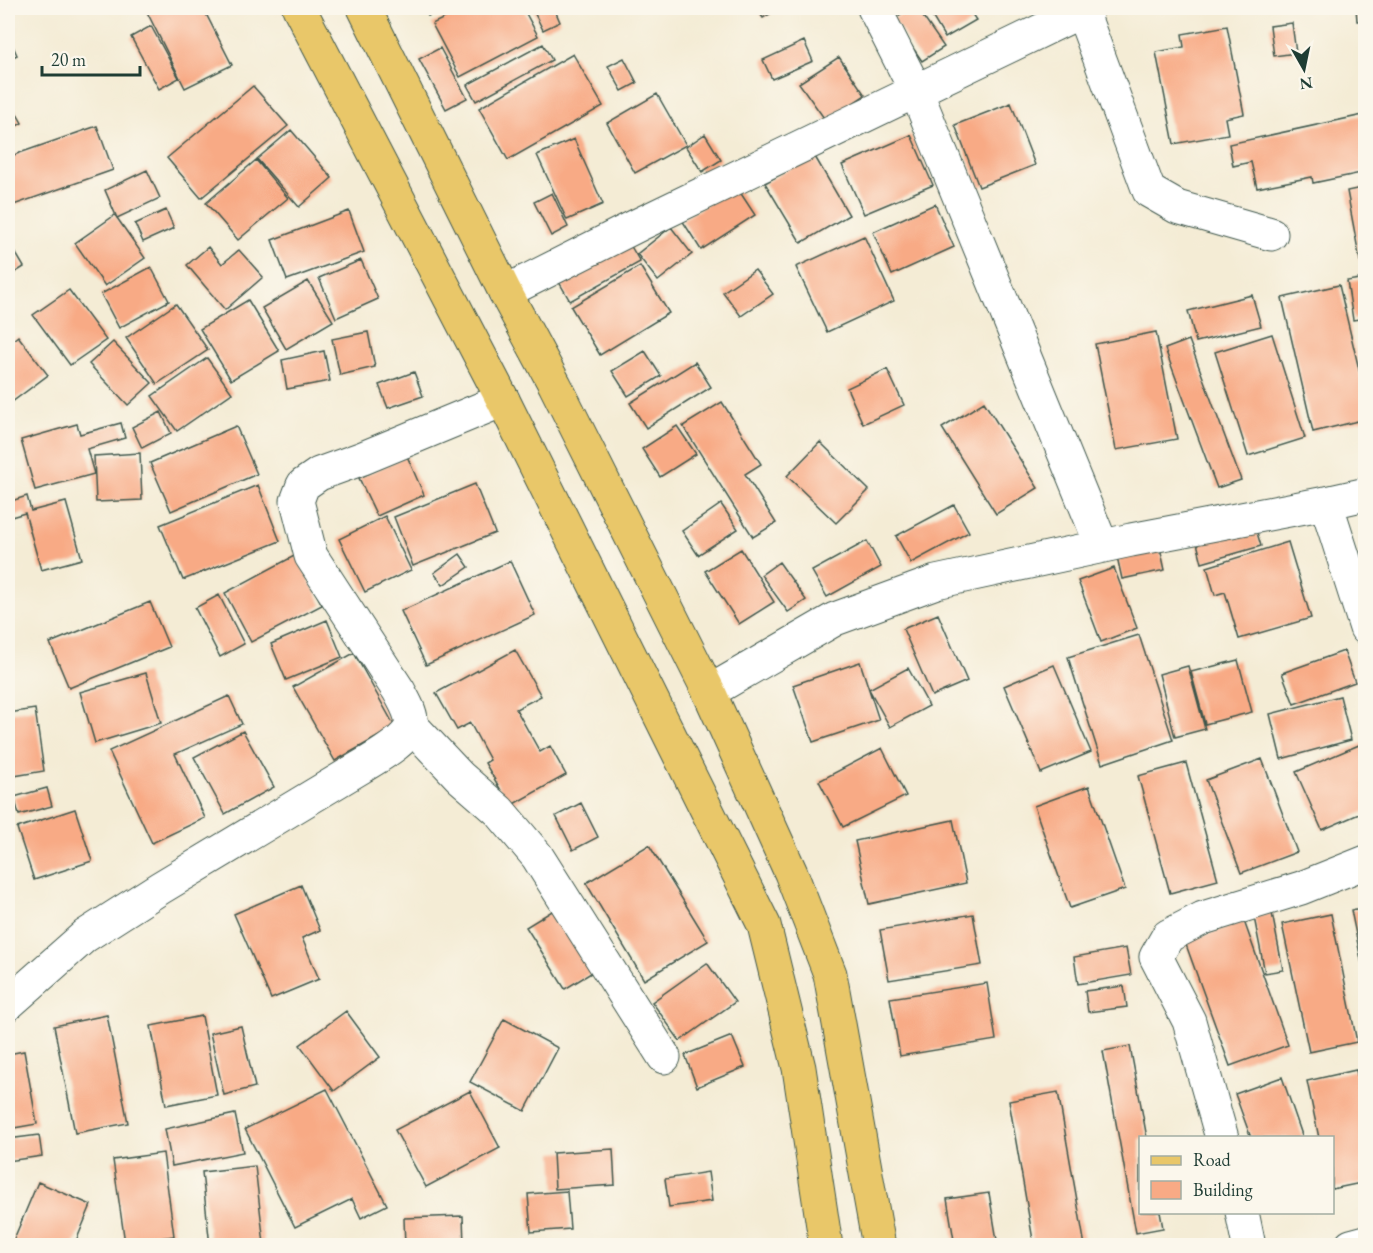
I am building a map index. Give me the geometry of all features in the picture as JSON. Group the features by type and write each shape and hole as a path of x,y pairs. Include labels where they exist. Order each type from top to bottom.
{"main road":[{"path":"299,8 503,400 764,925 799,1068 826,1245"},
{"path":"364,8 505,292 561,396 709,692 790,873 830,974 879,1245"}],"street":[{"path":"874,8 916,91 1102,546"},
{"path":"505,292 640,224 1085,9 1149,191 1177,207 1271,234"},
{"path":"8,1004 85,936 377,757 407,734 411,725 409,711 399,691 311,556 297,501 303,485 319,474 503,400"},
{"path":"709,692 835,619 936,582 1102,546 1365,494"},
{"path":"1326,503 1365,628"},
{"path":"411,725 460,777 499,811 537,856 664,1057"},
{"path":"1222,1136 1189,1021 1156,957 1168,936 1203,918 1301,888 1365,862"},
{"path":"1242,1214 1249,1245"},
{"path":"1351,1245 1365,1242"}],"building":[{"path":"145,8 203,8 232,65 185,88"},
{"path":"423,8 445,8 428,16"},
{"path":"465,8 523,8 538,36 460,77 432,24"},
{"path":"532,8 554,8 560,22 543,30"},
{"path":"756,8 780,8 763,18"},
{"path":"910,8 917,8 944,47 922,61 893,19"},
{"path":"927,8 968,8 976,20 945,38"},
{"path":"1356,8 1366,8 1366,21 1357,21"},
{"path":"1292,23 1296,53 1274,56 1270,26"},
{"path":"151,26 179,78 159,89 131,37"},
{"path":"1227,26 1244,114 1225,118 1228,134 1174,144 1156,52 1184,47 1182,34"},
{"path":"8,35 17,55 8,59"},
{"path":"804,41 813,61 772,79 763,60"},
{"path":"543,44 552,60 476,101 467,85"},
{"path":"440,48 467,98 446,109 419,59"},
{"path":"573,54 603,106 508,160 479,108"},
{"path":"839,57 865,95 826,121 799,83"},
{"path":"624,58 637,83 622,91 608,66"},
{"path":"253,86 288,126 201,198 167,158"},
{"path":"657,94 686,145 635,173 607,123"},
{"path":"8,98 22,123 8,131"},
{"path":"1011,103 1035,165 979,187 955,125"},
{"path":"1363,115 1366,124 1366,172 1313,183 1312,177 1257,188 1251,162 1233,166 1229,144"},
{"path":"97,126 113,170 8,207 8,157"},
{"path":"291,130 332,178 299,207 257,159"},
{"path":"705,134 721,160 702,172 686,147"},
{"path":"911,135 933,185 864,214 842,165"},
{"path":"574,139 603,204 567,220 537,155"},
{"path":"814,155 849,215 801,243 765,183"},
{"path":"256,160 288,198 238,240 206,203"},
{"path":"147,170 160,198 117,218 105,190"},
{"path":"736,186 755,215 701,250 682,220"},
{"path":"1366,187 1366,260 1360,261 1347,191"},
{"path":"552,193 568,227 551,236 534,202"},
{"path":"935,204 954,247 892,275 873,232"},
{"path":"166,210 174,228 143,242 135,224"},
{"path":"349,211 364,252 287,280 272,240"},
{"path":"115,215 145,258 105,286 75,243"},
{"path":"671,227 692,254 658,281 637,254"},
{"path":"625,236 640,262 570,301 555,275"},
{"path":"864,236 894,301 827,332 796,267"},
{"path":"8,240 24,267 8,277"},
{"path":"208,247 222,264 239,250 263,277 225,310 187,265"},
{"path":"361,260 378,299 336,318 319,278"},
{"path":"640,266 669,313 600,355 571,307"},
{"path":"151,267 169,301 119,328 101,294"},
{"path":"755,270 773,294 741,316 723,292"},
{"path":"1366,278 1366,318 1353,320 1347,281"},
{"path":"308,281 333,321 286,349 262,308"},
{"path":"1339,285 1366,399 1366,419 1313,432 1282,298"},
{"path":"69,290 106,340 70,365 33,315"},
{"path":"1252,295 1261,326 1196,342 1188,311"},
{"path":"248,300 279,351 231,380 200,329"},
{"path":"176,304 208,350 157,384 126,338"},
{"path":"368,332 375,367 340,375 332,339"},
{"path":"1156,332 1177,439 1116,450 1095,344"},
{"path":"1272,334 1305,438 1248,456 1215,352"},
{"path":"18,336 48,375 8,405 8,344"},
{"path":"1189,340 1241,480 1217,488 1165,349"},
{"path":"113,342 152,383 128,405 89,364"},
{"path":"324,351 330,381 287,389 282,360"},
{"path":"645,351 661,376 628,396 612,371"},
{"path":"207,358 232,393 177,431 152,396"},
{"path":"695,362 711,387 646,428 630,403"},
{"path":"887,369 904,405 863,424 847,388"},
{"path":"414,372 423,396 388,408 379,385"},
{"path":"722,402 761,464 745,474 776,523 753,537 683,426"},
{"path":"984,402 1038,488 996,514 942,428"},
{"path":"161,412 171,433 142,448 132,427"},
{"path":"121,423 125,438 87,449 94,474 35,490 21,440 77,424 80,434"},
{"path":"236,426 257,474 171,511 150,463"},
{"path":"677,426 696,454 660,477 642,449"},
{"path":"820,442 869,490 836,523 787,476"},
{"path":"140,453 142,500 96,502 94,456"},
{"path":"407,456 424,495 377,516 359,478"},
{"path":"475,484 495,533 413,566 394,517"},
{"path":"258,485 280,541 183,580 160,525"},
{"path":"27,496 31,511 66,502 82,559 41,570 25,513 8,518 8,502"},
{"path":"721,504 738,529 698,555 682,531"},
{"path":"954,505 969,532 911,563 896,536"},
{"path":"385,516 411,570 365,592 339,539"},
{"path":"1255,526 1261,546 1202,563 1197,543"},
{"path":"867,541 881,567 827,597 812,571"},
{"path":"1288,542 1311,618 1239,639 1225,592 1215,595 1207,567"},
{"path":"1159,543 1165,570 1122,579 1116,552"},
{"path":"741,549 774,602 739,624 705,571"},
{"path":"460,554 469,567 443,585 434,573"},
{"path":"296,555 322,605 251,642 225,593"},
{"path":"510,561 535,615 426,665 401,611"},
{"path":"779,562 806,600 788,612 761,575"},
{"path":"1114,568 1137,628 1101,642 1078,581"},
{"path":"219,595 244,644 220,657 195,608"},
{"path":"150,602 169,647 69,688 50,643"},
{"path":"938,614 967,681 932,696 903,629"},
{"path":"327,620 342,657 286,680 271,644"},
{"path":"1139,635 1173,740 1102,764 1068,657"},
{"path":"515,650 541,696 516,709 540,752 550,746 566,775 510,806 485,763 490,760 470,723 457,730 436,693"},
{"path":"1344,651 1355,682 1294,704 1282,673"},
{"path":"354,653 395,727 335,761 293,687"},
{"path":"1238,660 1252,712 1205,724 1191,672"},
{"path":"860,662 879,720 813,742 793,685"},
{"path":"1054,665 1091,752 1041,773 1004,686"},
{"path":"1188,666 1205,729 1175,737 1159,674"},
{"path":"908,668 929,706 890,727 869,689"},
{"path":"146,673 161,723 95,743 80,692"},
{"path":"229,696 242,724 175,754 205,818 152,843 109,751"},
{"path":"1340,696 1351,740 1281,759 1270,714"},
{"path":"35,709 44,771 8,777 8,713"},
{"path":"243,731 274,787 225,814 194,757"},
{"path":"1366,742 1366,811 1322,830 1296,772"},
{"path":"882,748 906,796 843,827 819,781"},
{"path":"1262,759 1297,852 1241,873 1206,780"},
{"path":"1186,763 1218,880 1170,893 1138,776"},
{"path":"1089,786 1125,889 1070,908 1034,806"},
{"path":"47,788 52,806 19,815 14,797"},
{"path":"581,803 598,837 573,850 556,816"},
{"path":"75,809 92,861 34,880 17,828"},
{"path":"953,820 966,883 869,904 855,841"},
{"path":"649,845 708,941 644,980 586,883"},
{"path":"301,885 320,930 302,938 319,979 271,999 234,914"},
{"path":"1366,907 1366,974 1364,974 1351,910"},
{"path":"557,908 596,970 565,989 526,927"},
{"path":"1272,913 1283,970 1265,973 1254,917"},
{"path":"973,914 982,965 889,980 880,930"},
{"path":"1331,914 1357,1042 1309,1052 1282,924"},
{"path":"1244,921 1288,1045 1230,1066 1185,942"},
{"path":"1126,948 1131,975 1078,984 1074,957"},
{"path":"707,963 735,1002 680,1041 652,1002"},
{"path":"987,983 996,1040 900,1056 890,998"},
{"path":"1124,986 1127,1007 1088,1012 1085,991"},
{"path":"346,1011 380,1057 334,1091 300,1045"},
{"path":"107,1015 128,1123 75,1133 54,1026"},
{"path":"202,1016 217,1095 166,1105 151,1026"},
{"path":"504,1019 558,1048 525,1111 470,1082"},
{"path":"241,1026 255,1087 224,1095 210,1033"},
{"path":"732,1036 745,1067 697,1087 685,1055"},
{"path":"1130,1046 1147,1136 1139,1136 1139,1214 1160,1214 1163,1228 1136,1233 1103,1051"},
{"path":"24,1051 37,1124 8,1129 8,1054"},
{"path":"1356,1070 1366,1115 1366,1182 1334,1189 1334,1136 1319,1136 1307,1081"},
{"path":"1282,1077 1302,1136 1250,1136 1235,1094"},
{"path":"327,1089 387,1205 361,1218 352,1199 295,1227 245,1129"},
{"path":"470,1091 500,1148 426,1187 395,1130"},
{"path":"1058,1092 1085,1246 1034,1246 1009,1101"},
{"path":"235,1114 243,1152 172,1166 165,1129"},
{"path":"39,1135 42,1156 8,1161 8,1139"},
{"path":"613,1149 615,1185 555,1189 553,1153"},
{"path":"163,1153 174,1236 125,1243 113,1160"},
{"path":"255,1166 264,1244 210,1246 202,1172"},
{"path":"708,1172 712,1201 669,1207 665,1179"},
{"path":"38,1182 91,1205 74,1246 11,1246"},
{"path":"567,1191 570,1229 531,1232 528,1194"},
{"path":"989,1193 998,1246 955,1246 947,1199"},
{"path":"463,1216 464,1246 405,1246 404,1218"}]}
